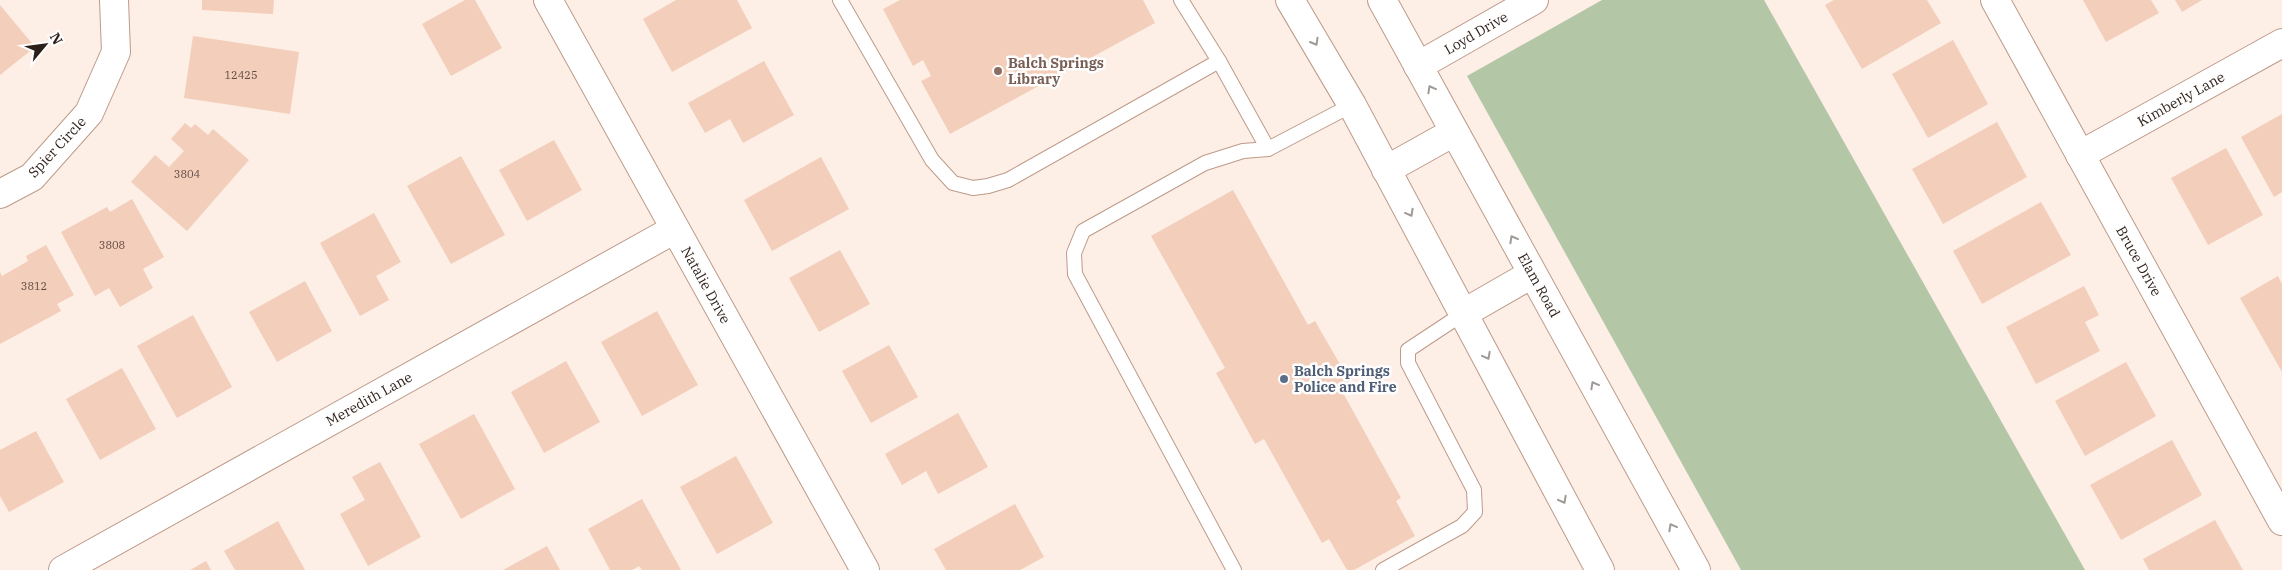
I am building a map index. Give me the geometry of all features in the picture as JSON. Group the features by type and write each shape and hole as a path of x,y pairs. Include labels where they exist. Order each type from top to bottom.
{"street":[{"name":"Spier Circle","path":"0,194 32,177 89,113 116,52 114,0"},
{"name":"Natalie Drive","path":"548,0 675,228 855,567"},
{"path":"1290,0 1352,105 1600,570"},
{"name":"Elam Road","path":"1382,0 1696,570"},
{"name":"Loyd Drive","path":"1418,66 1534,0"},
{"name":"Bruce Drive","path":"1995,0 2080,155 2273,484 2282,521"},
{"name":"Kimberly Lane","path":"2080,155 2282,43"},
{"path":"1386,170 1454,132"},
{"name":"Meredith Lane","path":"63,570 675,228"},
{"path":"1464,313 1532,274"}],"lane":[{"path":"840,0 932,160 953,184 973,188 1008,180 1219,62"},
{"path":"1181,0 1219,62 1268,149"},
{"path":"1234,570 1075,274 1074,254 1083,231 1205,162 1243,151 1268,149 1352,105"},
{"path":"1383,570 1462,526 1475,512 1474,490 1408,363 1408,350 1464,313"}],"green space":[{"path":"1602,0 1764,0 2085,570 1741,570 1467,76"}],"building":[{"path":"202,0 274,0 273,14 202,10"},
{"path":"465,0 475,0 502,48 451,76 422,24"},
{"path":"676,0 737,0 752,28 672,72 643,19"},
{"name":"Balch Springs Library","path":"900,0 1143,0 1155,23 950,134 921,81 931,76 923,60 913,66 883,9"},
{"path":"1834,0 1927,0 1941,23 1862,69 1825,5"},
{"path":"2083,0 2151,0 2159,13 2106,42"},
{"path":"2175,0 2202,0 2182,12"},
{"path":"0,5 35,47 0,75"},
{"path":"193,36 299,52 290,114 184,98"},
{"path":"1953,40 1988,104 1928,138 1892,74"},
{"path":"764,61 794,115 743,143 730,119 705,133 688,103"},
{"path":"2282,114 2282,192 2274,197 2241,137"},
{"path":"1997,122 2027,177 1943,224 1912,169"},
{"path":"185,123 191,128 195,124 208,135 213,129 249,160 187,231 131,182 155,155 169,167 184,151 171,139"},
{"path":"554,140 582,190 527,221 499,170"},
{"path":"2226,148 2263,215 2208,245 2171,178"},
{"path":"461,156 505,235 451,264 407,186"},
{"path":"821,157 849,209 772,251 744,200"},
{"name":"Balch Springs Police and Fire","path":"1233,190 1308,325 1315,321 1352,385 1342,391 1401,498 1396,501 1415,536 1354,570 1347,570 1329,539 1322,543 1264,439 1255,444 1216,373 1225,368 1151,236"},
{"path":"132,199 164,257 143,269 153,288 120,307 109,288 95,296 61,232 107,207 110,212"},
{"path":"2041,202 2071,255 1982,304 1953,251"},
{"path":"374,213 401,262 376,276 389,300 360,316 320,243"},
{"path":"46,245 74,295 57,304 61,311 0,344 0,272 2,276 28,261 26,256"},
{"path":"840,250 870,304 819,332 789,278"},
{"path":"2278,276 2282,284 2282,372 2240,298"},
{"path":"305,281 332,331 277,362 249,312"},
{"path":"2084,286 2099,315 2085,322 2100,351 2036,384 2006,327"},
{"path":"657,311 698,385 642,416 601,342"},
{"path":"193,315 232,387 177,418 137,346"},
{"path":"889,345 918,397 871,423 842,371"},
{"path":"566,361 600,422 544,453 511,392"},
{"path":"2126,362 2156,416 2085,456 2055,401"},
{"path":"122,368 156,429 100,460 66,399"},
{"path":"958,413 988,467 938,494 926,471 902,485 885,454"},
{"path":"474,414 515,489 461,519 419,444"},
{"path":"36,431 64,482 9,512 0,496 0,450"},
{"path":"2172,440 2202,495 2121,540 2090,485"},
{"path":"736,456 773,523 717,554 680,487"},
{"path":"380,462 421,537 368,566 340,514 365,500 352,477"},
{"path":"642,499 681,570 642,570 639,566 632,570 610,570 588,529"},
{"path":"1015,504 1044,557 1020,570 946,570 934,549"},
{"path":"2215,520 2243,570 2149,570 2143,559"},
{"path":"278,521 305,570 235,570 224,551"},
{"path":"547,546 560,570 503,570"},
{"path":"206,561 211,570 190,570"}],"place":[{"name":"Balch Springs Library","path":"998,71"},
{"name":"Balch Springs Police and Fire","path":"1284,379"}]}
